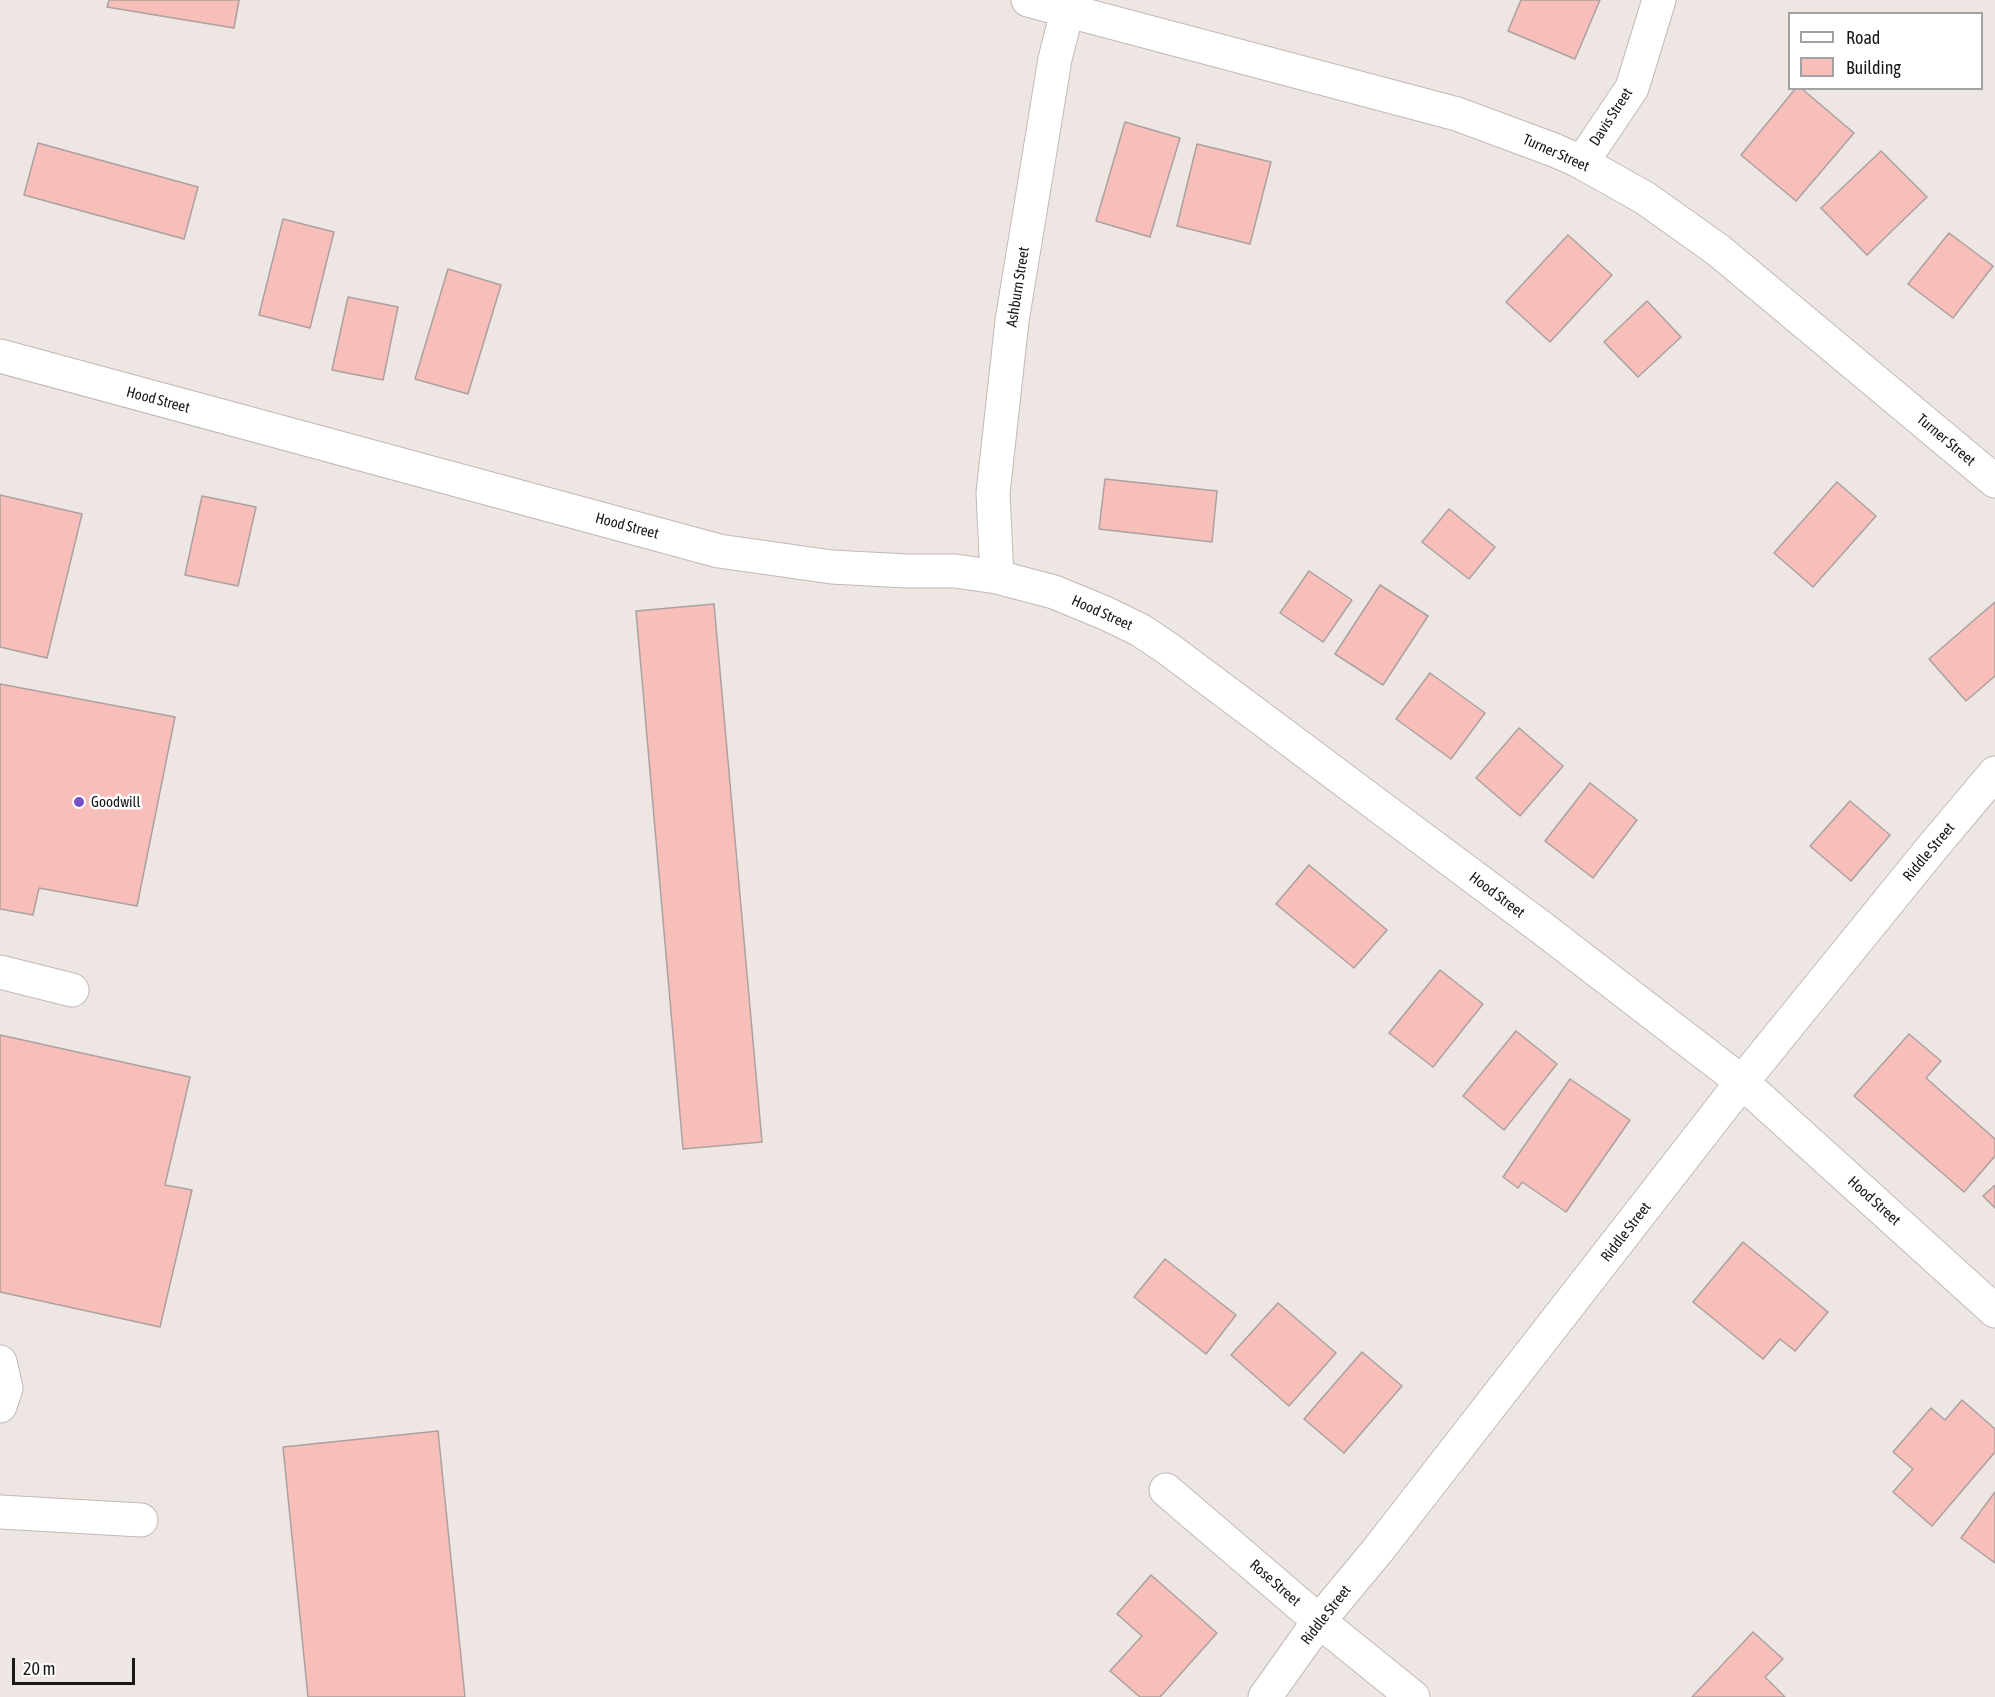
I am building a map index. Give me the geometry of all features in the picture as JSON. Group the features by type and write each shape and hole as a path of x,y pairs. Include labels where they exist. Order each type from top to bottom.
{"street":[{"name":"Turner Street","path":"1028,0 1068,5 1457,114 1579,161 1645,198 1718,250 1995,481"},
{"name":"Davis Street","path":"1579,161 1589,152 1632,88 1659,0"},
{"name":"Ashburn Street","path":"997,578 993,493 1012,321 1054,59 1068,5"},
{"name":"Hood Street","path":"0,356 719,551 832,567 955,571 997,578 1054,592 1105,613 1149,636 1542,928 1742,1082 1995,1311"},
{"name":"Riddle Street","path":"1265,1697 1319,1621 1386,1540 1742,1082 1930,849 1995,773"},
{"path":"0,972 72,990"},
{"path":"0,1362 6,1388 0,1406"},
{"name":"Rose Street","path":"1166,1490 1319,1621 1413,1697"},
{"path":"0,1512 141,1520"}],"building":[{"path":"109,0 239,0 234,28 107,7"},
{"path":"1521,0 1600,0 1575,59 1508,31"},
{"path":"1794,90 1803,90 1854,133 1796,201 1741,155"},
{"path":"1125,122 1180,138 1150,237 1096,221"},
{"path":"38,143 198,187 184,239 24,195"},
{"path":"1197,144 1271,162 1250,244 1177,226"},
{"path":"1881,151 1927,197 1867,255 1821,208"},
{"path":"283,219 334,232 310,328 259,315"},
{"path":"1949,233 1993,266 1953,318 1908,284"},
{"path":"1568,235 1612,275 1550,342 1506,302"},
{"path":"448,269 501,285 468,394 415,379"},
{"path":"348,297 398,307 383,380 332,370"},
{"path":"1647,301 1681,337 1638,377 1604,342"},
{"path":"1105,479 1217,491 1212,542 1099,529"},
{"path":"1837,482 1876,516 1813,587 1774,553"},
{"path":"0,495 82,514 47,658 0,647"},
{"path":"202,496 256,507 238,586 185,575"},
{"path":"1449,509 1495,547 1469,579 1422,542"},
{"path":"1309,571 1352,600 1323,642 1280,613"},
{"path":"1380,585 1428,616 1383,685 1335,654"},
{"path":"1995,602 1995,676 1966,701 1929,659"},
{"path":"714,604 762,1142 683,1149 636,611"},
{"path":"1430,673 1485,713 1451,759 1396,719"},
{"name":"Goodwill","path":"0,684 175,717 137,906 39,888 33,915 0,909"},
{"path":"1519,728 1563,766 1520,816 1476,778"},
{"path":"1590,783 1637,820 1593,878 1545,841"},
{"path":"1850,801 1890,835 1851,881 1810,846"},
{"path":"1309,865 1387,930 1354,968 1276,904"},
{"path":"1440,970 1483,1004 1433,1067 1389,1033"},
{"path":"1516,1031 1557,1064 1504,1130 1463,1096"},
{"path":"1909,1034 1941,1061 1926,1078 1995,1139 1995,1156 1964,1192 1854,1096"},
{"path":"0,1035 190,1077 165,1185 192,1190 160,1327 0,1292"},
{"path":"1570,1079 1630,1120 1566,1212 1522,1182 1518,1188 1503,1177"},
{"path":"1995,1185 1995,1208 1983,1196"},
{"path":"1743,1242 1828,1312 1795,1351 1780,1339 1763,1359 1693,1302"},
{"path":"1165,1259 1236,1315 1206,1354 1134,1297"},
{"path":"1278,1303 1336,1353 1289,1406 1231,1355"},
{"path":"1362,1352 1402,1386 1344,1453 1304,1419"},
{"path":"1962,1400 1995,1429 1995,1452 1932,1526 1893,1492 1913,1469 1893,1452 1931,1408 1945,1420"},
{"path":"438,1431 465,1697 308,1697 283,1447"},
{"path":"1995,1492 1995,1563 1961,1538"},
{"path":"1151,1575 1217,1633 1160,1697 1140,1697 1110,1671 1142,1636 1117,1614"},
{"path":"1753,1632 1783,1659 1765,1677 1785,1697 1692,1697"}],"place":[{"name":"Goodwill","path":"79,802"}]}
